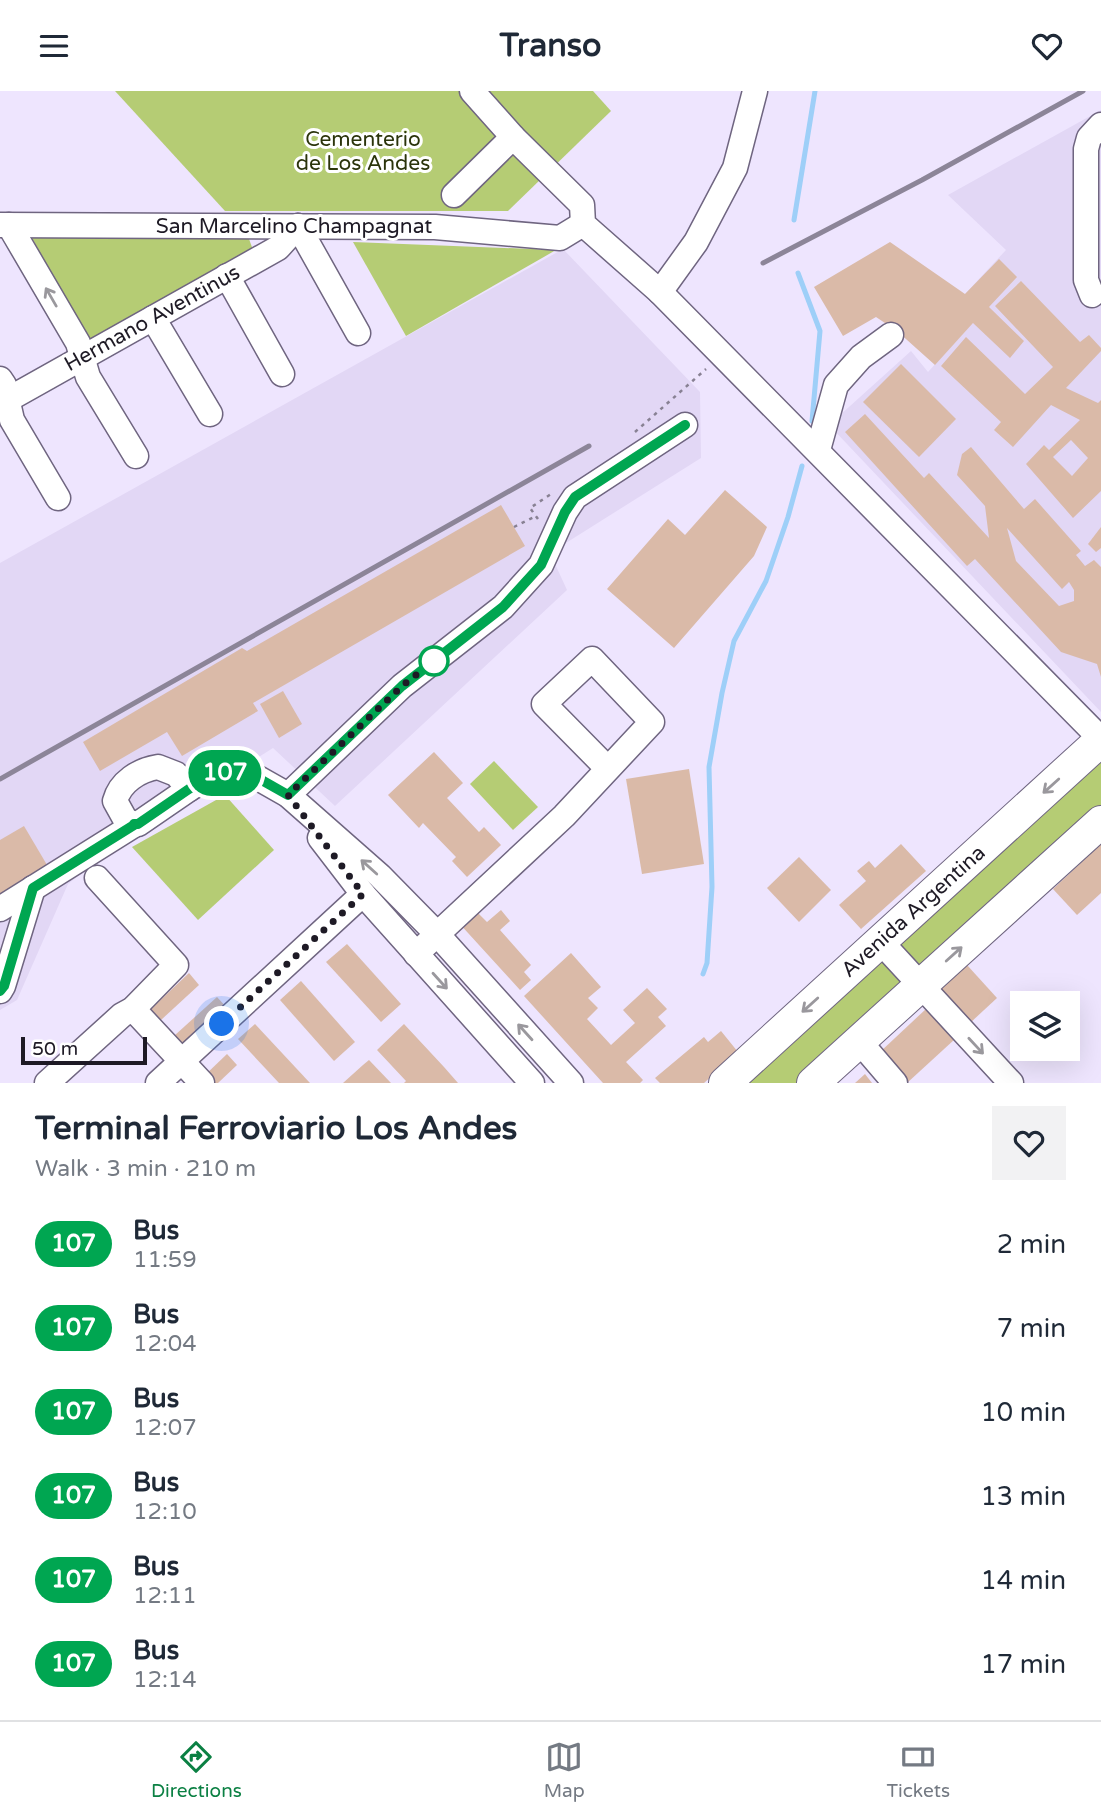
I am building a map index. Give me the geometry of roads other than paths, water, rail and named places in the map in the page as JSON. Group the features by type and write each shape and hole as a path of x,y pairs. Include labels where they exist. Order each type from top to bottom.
{"main road":[{"name":"Avenida Argentina","path":"725,1083 1101,739"},
{"path":"813,1083 1101,822"}],"street":[{"path":"472,91 513,137 582,205 583,224 660,292 1101,739"},
{"path":"660,292 696,242 735,168 755,91"},
{"path":"1092,295 1086,280 1086,149 1089,138 1101,125"},
{"path":"454,195 513,137"},
{"name":"San Marcelino Champagnat","path":"5,225 435,227 560,238 583,224"},
{"path":"5,225 78,343 88,377 136,456"},
{"path":"298,226 358,334"},
{"name":"Hermano Aventinus","path":"2,394 82,357 153,319 278,248 298,226"},
{"path":"227,276 282,374"},
{"path":"153,319 210,414"},
{"path":"818,450 836,385 860,357 891,335"},
{"path":"2,394 12,420 58,498"},
{"path":"288,795 402,686 503,607 541,565 565,512 575,497 685,425"},
{"path":"416,954 565,817 652,722 592,659 544,704 608,769"},
{"path":"134,825 125,818 116,801 123,784 148,768 158,767 176,774 189,789"},
{"path":"0,909 213,775 242,769 288,795 380,876 437,934 571,1083"},
{"path":"288,795 363,894 532,1083"},
{"path":"47,1083 122,1015 133,1009 176,965 97,879"},
{"path":"0,991 4,986 33,888"},
{"path":"158,1083 363,894"},
{"path":"880,941 1011,1083"},
{"path":"133,1009 202,1083"},
{"path":"859,1041 895,1083"}],"waterway":[{"path":"794,220 815,91"},
{"path":"798,273 820,331 812,421"},
{"path":"703,974 707,963 712,887 709,767 722,693 734,641 766,581 802,466"}],"railway":[{"path":"763,263 922,180 1083,91"},
{"path":"0,779 589,446"}],"park label":[{"name":"Cementerio de Los Andes","path":"363,151"}]}
